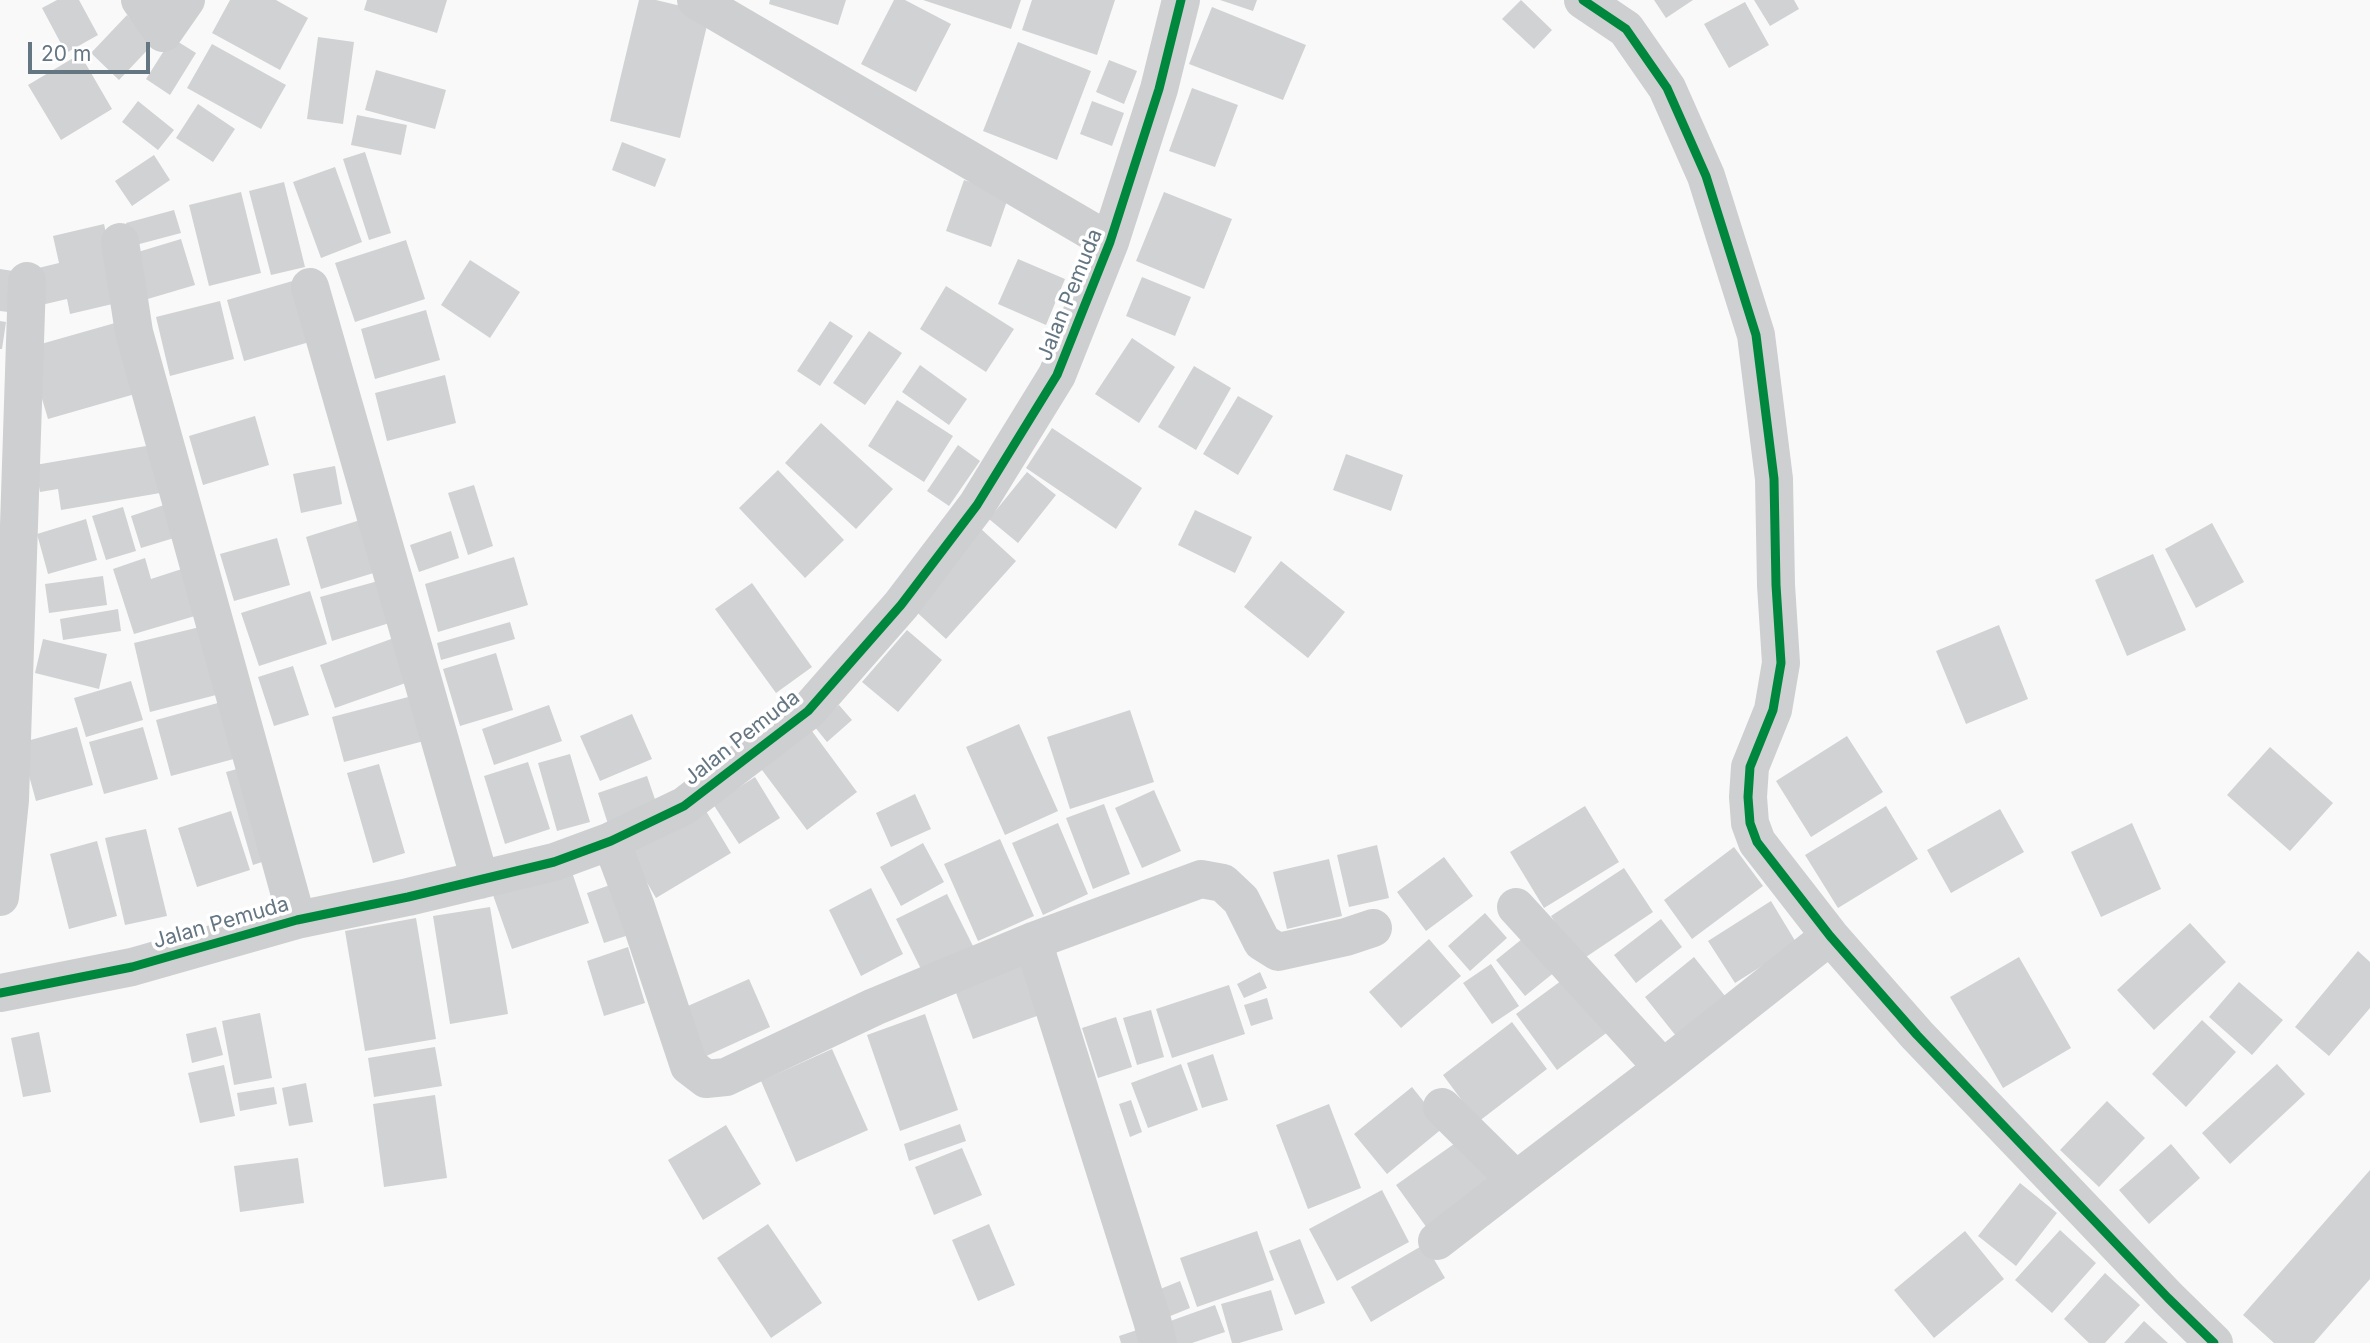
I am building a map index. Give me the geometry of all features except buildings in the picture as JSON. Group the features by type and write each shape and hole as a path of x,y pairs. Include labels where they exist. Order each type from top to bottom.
{"street":[{"path":"140,0 163,33 186,0"},
{"path":"696,0 1110,242"},
{"name":"Jalan Pemuda","path":"0,992 131,967 297,920 554,862 611,841 684,806 808,711 901,605 977,505 1057,375 1110,242 1160,89 1181,0"},
{"path":"1583,0 1626,29 1667,88 1706,176 1756,335 1774,479 1781,663 1773,710 1750,767 1750,823 1758,842 1830,936 1917,1035 2214,1343"},
{"path":"120,242 134,332 297,920"},
{"path":"0,897 10,800 27,281"},
{"path":"310,288 480,880"},
{"path":"611,841 689,1066 706,1079 726,1077 874,1007 1033,941 1201,879 1223,883 1241,900 1262,942 1278,952 1346,937 1373,928"},
{"path":"1516,907 1663,1068"},
{"path":"1437,1241 1830,936"},
{"path":"1033,941 1157,1343"},
{"path":"1442,1107 1516,1180"}],"cycle path":[{"path":"0,993 132,967 297,920 554,862 611,841 684,806 808,711 901,605 977,505 1057,375 1110,242 1159,89 1181,0"},
{"path":"1583,0 1626,29 1667,88 1706,176 1756,335 1774,479 1781,663 1773,710 1750,767 1750,823 1757,842 1830,936 1917,1035 2214,1343"}]}
